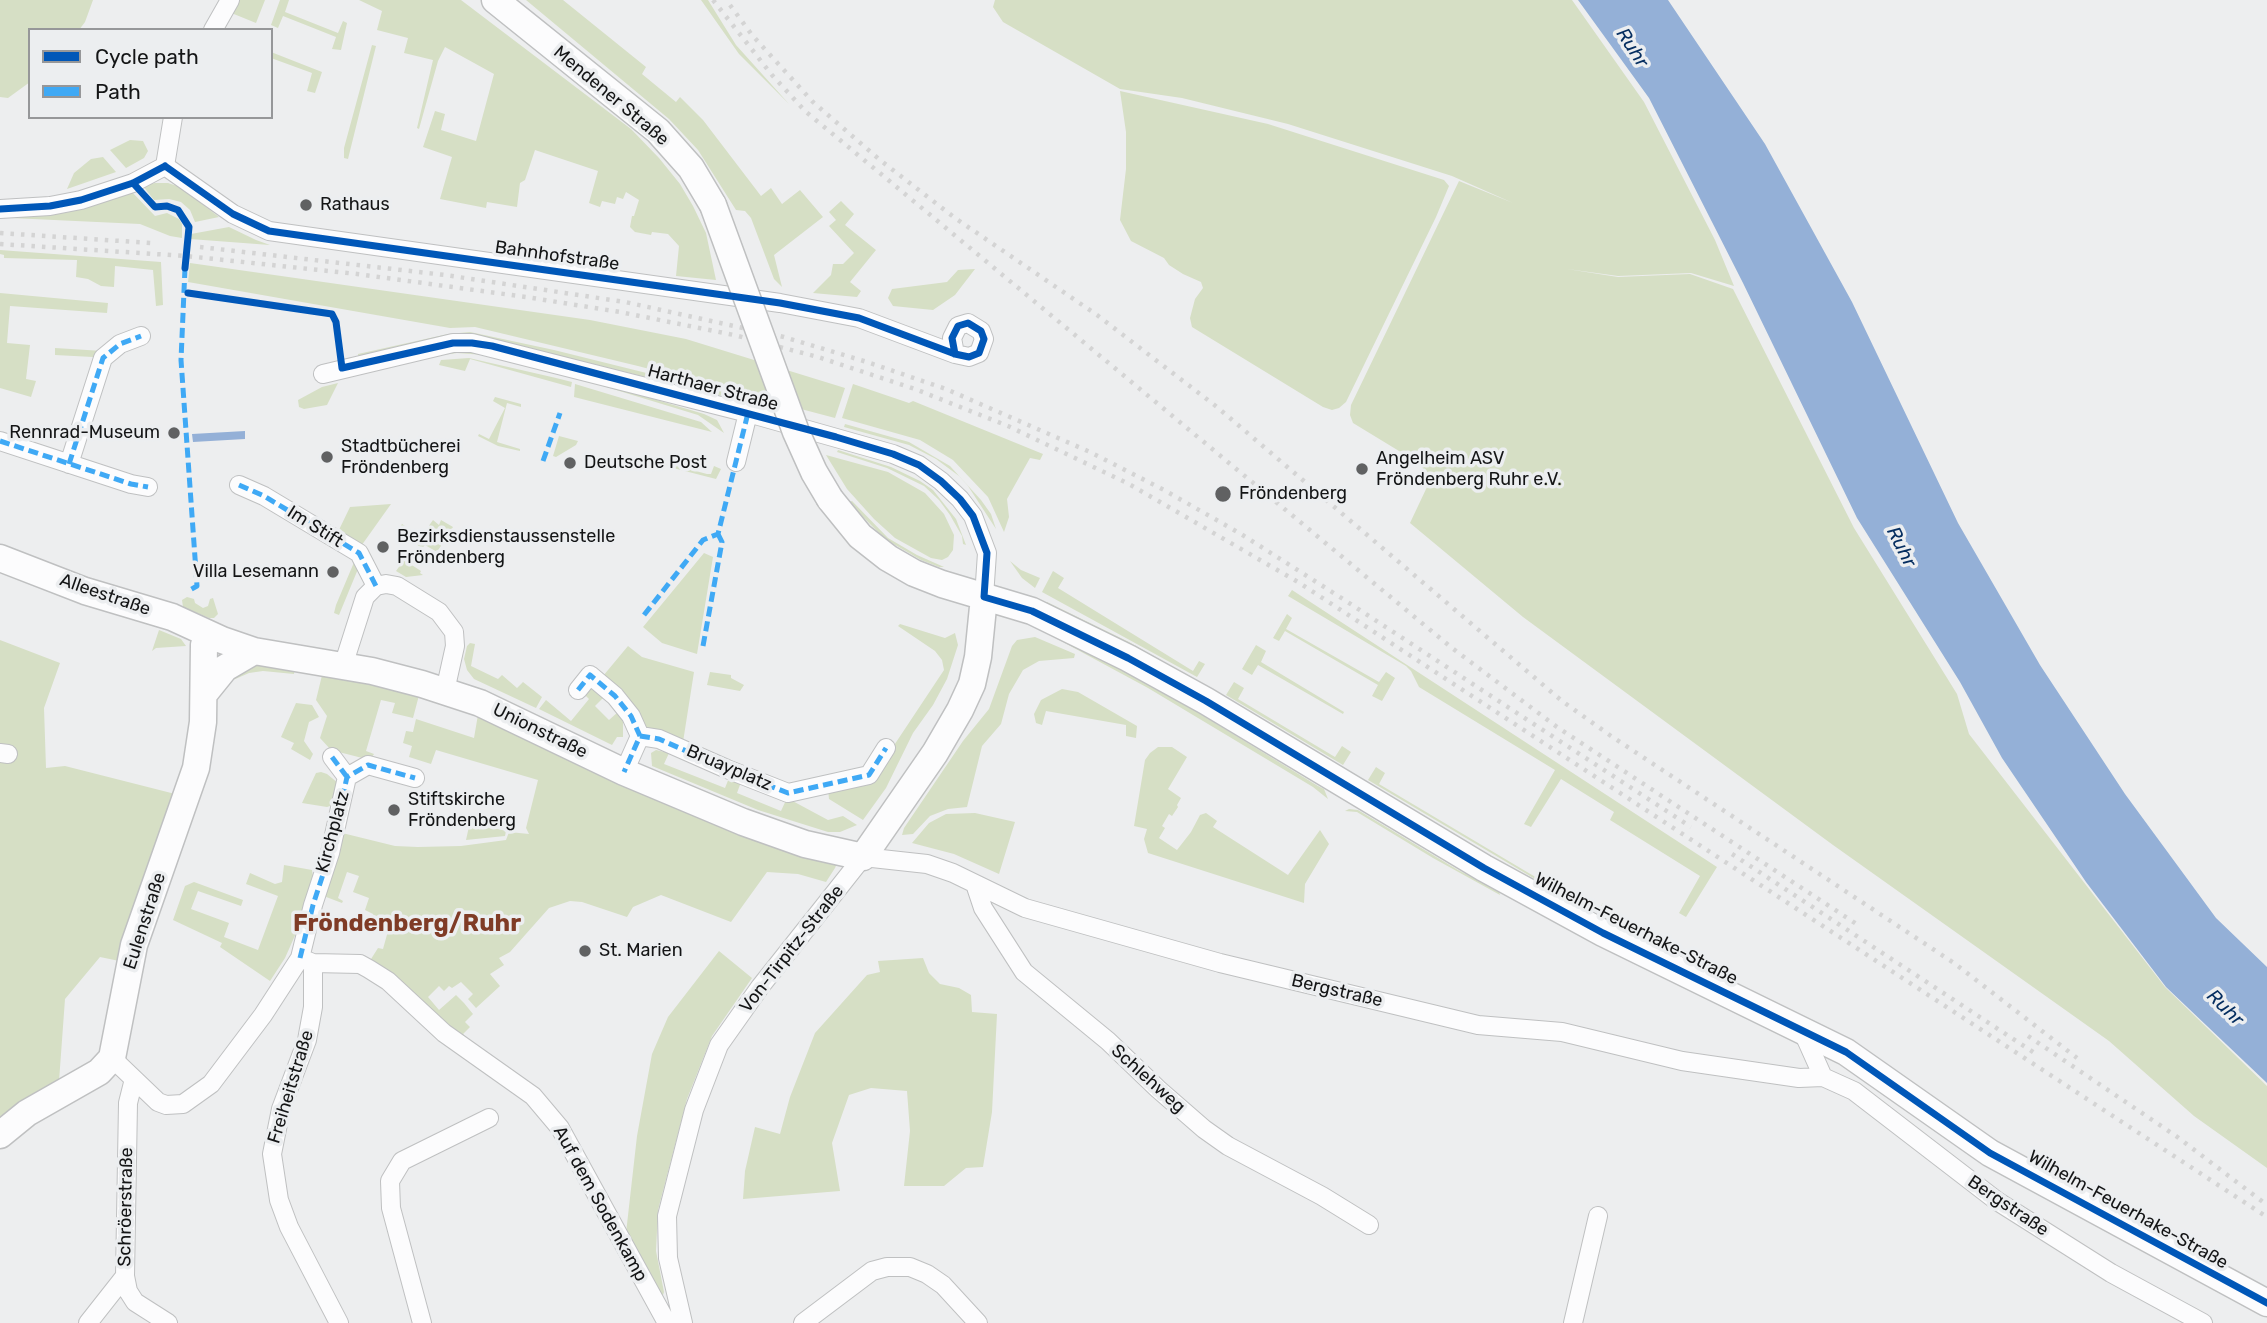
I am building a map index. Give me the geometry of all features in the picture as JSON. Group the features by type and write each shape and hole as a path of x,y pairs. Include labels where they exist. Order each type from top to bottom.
{"main road":[{"name":"Mendener Straße","path":"495,0 657,131 691,168 713,205 796,432 814,472 830,499 860,536 888,558 914,573 984,597"},
{"name":"Alleestraße","path":"0,558 85,591 172,617 208,634"},
{"name":"Von-Tirpitz-Straße","path":"863,856 960,710 972,684 978,657 984,597"},
{"name":"Wilhelm-Feuerhake-Straße","path":"984,597 1032,611 1128,658 1206,701 1494,874 1603,933 1846,1052 1990,1153 2267,1303"},
{"name":"Unionstraße","path":"208,634 254,651 343,666 445,691 500,711 624,772 743,822 793,840 863,856"},
{"name":"Eulenstraße","path":"112,1058 134,945 196,768 203,722 204,645 208,634"},
{"path":"204,694 225,668 254,651"},
{"path":"0,1135 27,1113 99,1072 112,1058"}],"street":[{"path":"214,28 230,0"},
{"path":"0,209 50,206 81,200 133,183 165,166 173,119"},
{"name":"Bahnhofstraße","path":"165,166 233,214 269,231 780,303 859,318 955,354"},
{"path":"69,464 103,358 120,344 141,336"},
{"name":"Harthaer Straße","path":"323,374 453,343 472,343 748,413 893,454 919,465 942,481 973,516 987,553 984,597"},
{"path":"736,462 748,413"},
{"path":"0,442 148,487"},
{"name":"Im Stift","path":"239,485 264,496 359,553 376,586"},
{"path":"343,666 365,597 376,586 386,584 401,587 439,612 454,632 455,642 445,691"},
{"path":"578,690 590,675 615,696 631,716 640,736 624,772"},
{"name":"Bruayplatz","path":"640,736 659,739 788,793 869,775 886,748"},
{"path":"332,757 347,777"},
{"name":"Kirchplatz","path":"307,960 313,905 330,853 347,777 368,765 415,778"},
{"name":"Bergstraße","path":"863,856 927,864 953,873 1025,908 1206,959 1478,1025 1562,1032 1682,1062 1799,1078 1823,1077 1854,1090 1997,1201 2111,1273 2203,1323"},
{"name":"Von-Tirpitz-Straße","path":"683,1323 668,1258 667,1216 694,1110 719,1045 760,986 863,856"},
{"name":"Schlehweg","path":"975,884 982,908 1024,972 1108,1041 1204,1129 1228,1146 1369,1224"},
{"path":"112,1058 158,1102 166,1105 183,1104 211,1084 307,960"},
{"name":"Auf dem Sodenkamp","path":"307,960 360,964 388,981 444,1033 533,1096 560,1128 667,1323"},
{"name":"Freiheitstraße","path":"307,960 313,1007 307,1040 281,1109 272,1154 279,1200 289,1227 340,1323"},
{"path":"1802,1030 1823,1077"},
{"name":"Schröerstraße","path":"88,1323 125,1276 128,1103 134,1079"},
{"path":"422,1323 391,1208 390,1181 402,1161 489,1118"},
{"path":"1573,1323 1598,1216"},
{"path":"803,1323 872,1271 887,1267 910,1268 927,1274 943,1285 978,1323"},
{"path":"125,1276 128,1291 135,1302 168,1323"}],"green space":[{"path":"0,0 93,0 80,28 28,28 28,83 8,98 0,97"},
{"path":"230,0 265,0 256,23 224,10"},
{"path":"280,0 289,0 285,12 338,33 343,21 347,23 341,50 332,49 336,37 283,16 278,28 271,25"},
{"path":"359,0 461,0 631,129 680,184 693,206 706,233 716,280 676,276 679,246 668,234 652,232 651,235 635,232 630,227 639,200 626,192 623,199 617,197 615,204 602,201 600,207 589,203 598,171 535,150 525,180 520,183 517,207 487,202 486,208 440,199 452,157 423,147 435,111 445,114 441,130 476,141 494,74 445,47 438,61 419,129 417,128 433,60 404,53 408,38 377,30 382,11"},
{"path":"526,0 563,0 646,67 642,74 676,102 680,97 703,120 761,196 771,188 782,204 800,190 823,217 774,255 782,287 774,279 751,218 745,211 736,210 698,150 669,119"},
{"path":"701,0 708,0 736,45 789,104 739,54"},
{"path":"995,0 1572,0 1644,102 1715,240 1734,286 1691,273 1618,276 1567,269 1618,277 1690,274 1733,289 1854,528 1957,694 1969,734 2165,987 2267,1086 2267,1168 2194,1116 2109,1041 1833,845 1523,617 1410,523 1427,487 1422,465 1353,423 1351,405 1459,181 1513,203 1452,176 1288,124 1182,98 1120,89 1003,22 993,7"},
{"path":"372,45 376,46 348,159 344,158 344,148"},
{"path":"273,53 322,72 315,93 307,91 312,73 273,59"},
{"path":"1120,91 1268,124 1444,180 1449,186 1346,402 1339,408 1332,410 1323,407 1192,327 1190,318 1195,299 1203,288 1201,282 1183,274 1169,265 1164,258 1131,241 1120,220 1126,169 1126,132"},
{"path":"130,140 143,141 148,151 144,158 126,168 110,150"},
{"path":"103,157 116,172 67,189 74,173 91,159"},
{"path":"155,183 180,187 219,217 195,222 190,210 181,202 169,199 154,200 143,186"},
{"path":"131,191 155,216 167,213 179,219 182,224 182,238 140,224 11,218 69,212"},
{"path":"841,201 854,214 845,225 876,250 850,282 861,291 857,297 813,293 831,275 833,264 843,264 854,253 829,226 836,220 829,212"},
{"path":"229,227 270,245 190,239 191,234"},
{"path":"0,250 161,262 163,305 156,306 153,270 115,266 114,287 101,286 88,279 76,277 77,260 4,258"},
{"path":"190,263 590,320 686,339 845,388 835,418 638,366 475,327 450,328 188,282"},
{"path":"975,269 955,295 933,310 893,306 888,298 892,289 947,282 958,270"},
{"path":"0,293 108,303 107,313 10,306 7,343 30,345 26,379 36,381 31,397 0,388"},
{"path":"470,332 759,401 759,405 476,335 444,337 358,356 448,334"},
{"path":"55,348 103,351 98,357 55,355"},
{"path":"461,351 478,352 563,372 704,414 717,420 724,433 698,415 567,375 485,355 443,355"},
{"path":"469,358 572,382 571,387 470,359 465,371 439,365 441,360"},
{"path":"338,383 327,405 304,409 299,407 298,400 322,387"},
{"path":"575,384 701,422 712,432 574,397"},
{"path":"853,384 909,403 913,401 1043,454 1040,460 1030,458 1007,499 1009,517 1004,532 988,497 953,460 920,440 842,418"},
{"path":"495,397 521,404 521,407 507,403 497,442 520,451 498,446 478,436 479,434 489,439 505,408 493,401"},
{"path":"845,424 909,442 950,466 981,500 991,514 996,529 968,486 936,459 909,445 844,427"},
{"path":"559,436 578,441 556,457 553,456"},
{"path":"838,450 891,467 933,490 956,519 966,545 963,544 962,536 950,515 924,486 887,468 837,452"},
{"path":"826,455 888,472 925,493 944,514 954,535 953,550 948,557 942,560 931,558 895,538 847,489"},
{"path":"643,457 707,474 711,474 714,466 721,469 716,479 642,460"},
{"path":"852,501 888,538 944,567 921,560 885,539 849,502"},
{"path":"391,504 359,549 336,536 350,507"},
{"path":"433,520 439,525 441,520 453,527 437,552 425,545 422,548 416,544"},
{"path":"402,524 416,533 408,544 395,535"},
{"path":"704,553 713,557 697,654 662,643 643,627"},
{"path":"355,560 358,569 339,615 334,613 336,605"},
{"path":"404,560 423,575 406,577 396,571"},
{"path":"1010,561 1021,570 1040,578 1035,588 1022,578"},
{"path":"1053,571 1064,578 1058,588 1193,671 1199,661 1205,664 1197,677 1042,592"},
{"path":"1292,590 1717,867 1686,917 1679,913 1700,876 1610,820 1614,812 1561,779 1531,827 1524,824 1555,770 1419,687 1406,666 1288,596"},
{"path":"187,597 194,599 195,603 203,608 208,606 213,598 218,614 209,618 183,607 182,600"},
{"path":"1045,603 1129,642 1180,671 1179,673"},
{"path":"1287,614 1292,618 1286,629 1379,682 1386,672 1395,678 1382,701 1372,696 1378,685 1285,631 1279,641 1273,638"},
{"path":"900,624 945,638 955,633 958,645 947,679 933,705 913,733 886,788 863,820 829,799 828,789 871,780 944,670 942,660 935,651 898,626"},
{"path":"1037,628 1166,693 1324,789 1328,799 1313,787 1148,688"},
{"path":"159,630 181,639 186,646 156,648 152,651"},
{"path":"1035,637 1075,654 1074,658 1039,661 1023,670 1009,694 1001,724 982,746 967,807 948,809 930,816 913,834 902,835 904,828 963,741 989,709 1012,646 1017,640"},
{"path":"0,640 60,663 44,708 46,768 65,766 187,797 129,963 100,957 65,999 58,1095 0,1135"},
{"path":"470,643 475,644 471,666 498,679 502,675 517,688 523,682 542,697 536,708 474,679 467,670 464,659"},
{"path":"1256,645 1266,651 1261,662 1344,712 1343,714 1258,665 1252,675 1242,669"},
{"path":"628,646 642,657 694,672 683,742 645,727 642,717 603,676"},
{"path":"296,658 294,674 263,671 249,673 233,680 221,673 225,668"},
{"path":"325,663 422,684 413,718 392,713 395,703 381,700 366,751 374,754 370,760 331,750 320,738 327,716 316,700"},
{"path":"710,672 731,675 731,678 744,685 740,691 707,685"},
{"path":"1234,682 1244,688 1238,699 1335,757 1342,746 1351,752 1343,765 1226,695"},
{"path":"592,688 603,698 595,706 609,720 618,712 623,717 623,737 617,737 612,745 539,709 546,700 571,721 589,699 583,693"},
{"path":"1062,689 1078,692 1137,726 1136,738 1126,736 1126,725 1046,711 1042,725 1036,723 1034,714 1041,700"},
{"path":"296,703 312,705 319,717 309,722 304,741 313,754 310,760 291,749 294,743 281,737"},
{"path":"480,703 842,852 835,868 826,882 798,874 767,872 731,922 661,895 633,907 627,917 582,902 570,901 549,908 510,952 499,958 504,965 490,974 500,986 476,1008 468,999 473,994 461,982 444,991 439,986 428,997 439,1010 456,995 464,1003 473,1014 465,1022 470,1027 463,1034 472,1043 366,967 378,948 383,949 388,931 382,928 383,922 373,919 373,914 365,910 369,898 353,892 359,876 347,872 338,898 342,903 321,895 334,831 395,846 418,847 461,846 506,840 509,832 529,834 526,828 538,780 436,750 431,764 409,757 412,746 403,743 406,731 413,732 416,719 474,738"},
{"path":"1158,747 1172,747 1187,757 1168,789 1181,798 1178,807 1172,816 1169,814 1159,838 1177,850 1200,815 1206,813 1217,821 1213,827 1288,875 1320,830 1329,844 1305,884 1304,903 1148,853 1144,839 1147,829 1134,826 1145,760"},
{"path":"656,750 669,753 664,764 725,788 729,778 741,782 737,793 781,811 787,798 828,820 843,816 857,825 840,832 828,832 758,810 652,766 651,753"},
{"path":"1376,767 1385,773 1379,784 1596,913 1603,903 1607,909 1602,918 1368,780"},
{"path":"321,772 338,783 333,805 327,807 302,803 316,773"},
{"path":"1358,810 1458,870 1499,891 1500,895 1357,812 1345,811"},
{"path":"975,813 1015,822 999,874 954,854 912,843 929,823 946,814"},
{"path":"470,822 506,831 505,836 466,840"},
{"path":"284,865 312,870 313,876 297,931 285,958 270,981 220,947 222,943 173,920 185,886 194,882 243,900 241,906 198,891 191,909 229,923 224,937 258,950 278,896 246,884 250,873 275,884 282,882"},
{"path":"719,951 752,978 712,1036 687,1099 658,1210 656,1251 664,1292 662,1298 626,1233 637,1136 652,1054 668,1017"},
{"path":"923,958 929,973 940,984 959,988 971,995 972,1012 997,1014 992,1112 983,1167 966,1168 944,1186 904,1186 910,1131 907,1091 871,1088 849,1095 832,1143 840,1191 743,1199 745,1171 755,1127 780,1134 790,1097 815,1033 867,975 880,972 878,961"}],"water":[{"name":"Ruhr","path":"1578,0 1668,0 1765,144 1852,302 1958,523 2040,665 2125,794 2216,918 2267,967 2267,1083 2166,987 2086,882 2002,758 1960,682 1857,518 1743,283 1649,98"},
{"path":"245,431 245,439 193,442 192,434"}],"railway":[{"path":"713,0 772,75 805,111 1452,648 1557,727 1858,925"},
{"path":"730,5 752,35 813,102 880,160 955,218 1097,315 1217,407 1562,701 1954,963 2077,1058"},
{"path":"0,233 151,243"},
{"path":"0,244 186,256 357,274 620,312 734,335 818,357 915,389 1008,426 1129,484 1298,582 2267,1217"},
{"path":"200,247 445,275 625,302 784,337 946,389 1090,452 1241,534 1691,827"},
{"path":"1732,854 2036,1054"},
{"path":"2028,1036 2176,1136 2267,1205"}],"marked path":[{"path":"185,268 181,360 197,586 190,590"},
{"path":"69,464 103,358 120,344 141,336"},
{"path":"543,461 560,413"},
{"path":"644,615 703,540 718,534 748,413"},
{"path":"0,441 131,484 148,487"},
{"path":"239,485 264,496 359,553 376,586"},
{"path":"703,646 722,542 718,534"},
{"path":"578,690 590,675 615,696 631,716 640,736 624,772"},
{"path":"640,736 659,739 788,793 869,775 886,748"},
{"path":"332,757 347,777"},
{"path":"300,958 330,853 347,777 368,765 415,778"}],"cycle path":[{"path":"165,166 233,214 269,231 780,303 859,318 955,354 969,357 979,353 984,339 981,331 968,323 958,326 952,338 955,354"},
{"path":"0,209 50,206 81,200 133,183 165,166"},
{"path":"133,183 155,207 167,206 178,210 189,227 185,268"},
{"path":"188,293 332,314 336,322 342,368 453,343 492,346 836,437 893,454 919,465 941,481 973,516 987,553 984,597 1032,611 1128,658 1206,701 1484,868 1603,933 1846,1052 1990,1153 2267,1303"}],"place":[{"name":"Rathaus","path":"306,205"},
{"name":"Rennrad-Museum","path":"174,433"},
{"name":"Stadtbücherei Fröndenberg","path":"327,457"},
{"name":"Deutsche Post","path":"570,463"},
{"name":"Angelheim ASV Fröndenberg Ruhr e.V.","path":"1362,469"},
{"name":"Fröndenberg","path":"1223,494"},
{"name":"Bezirksdienstaussenstelle Fröndenberg","path":"383,547"},
{"name":"Villa Lesemann","path":"333,572"},
{"name":"Stiftskirche Fröndenberg","path":"394,810"},
{"name":"St. Marien","path":"585,951"}],"district":[{"name":"Fröndenberg/Ruhr","path":"407,924"}]}
